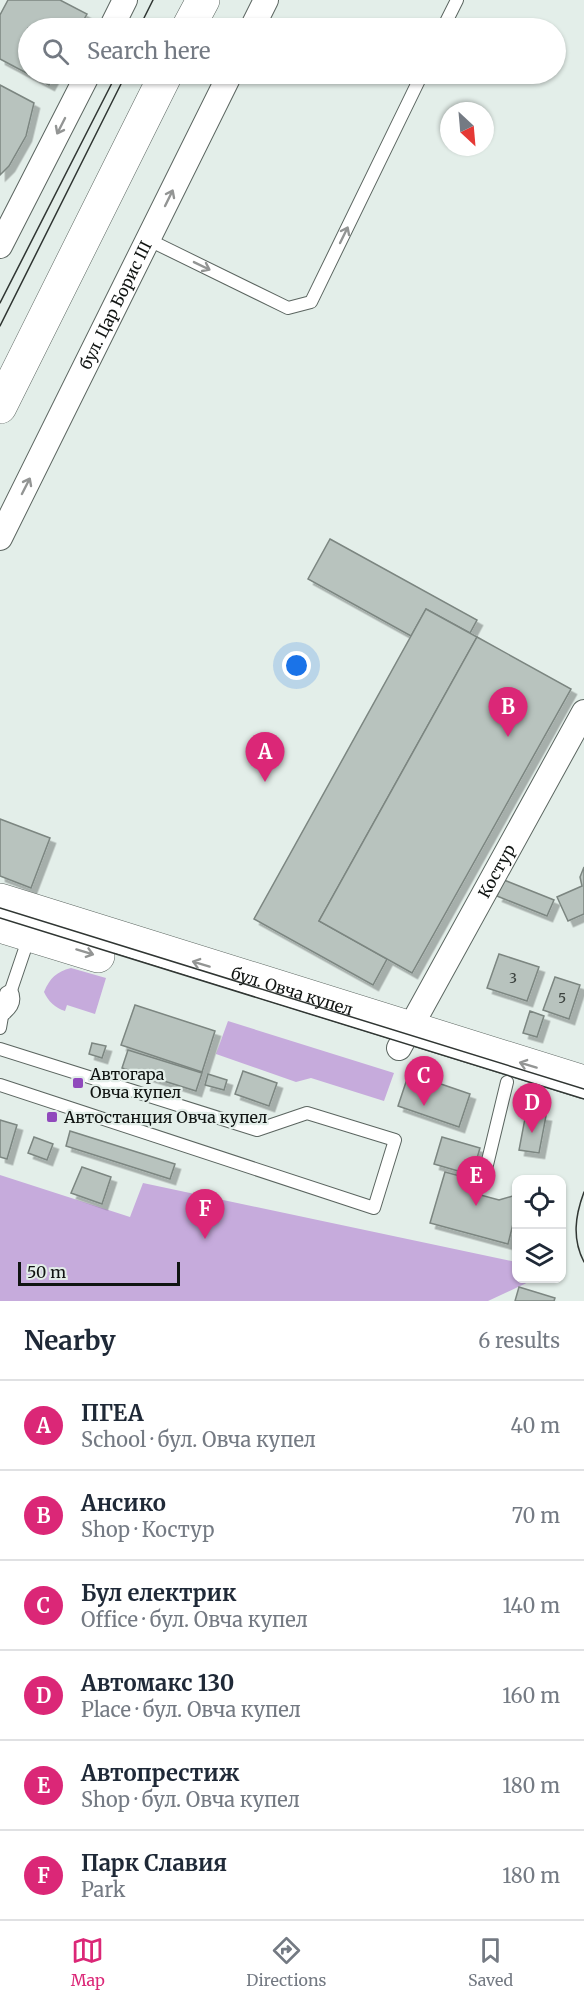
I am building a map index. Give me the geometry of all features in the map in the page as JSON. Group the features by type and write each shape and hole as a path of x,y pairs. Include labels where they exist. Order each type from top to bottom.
{"main road":[{"path":"194,18 203,0"},
{"path":"0,407 161,84"},
{"name":"бул. Овча купел","path":"0,900 22,925 404,1039 584,1082"},
{"name":"бул. Овча купел","path":"404,1039 507,1082 584,1106"}],"street":[{"path":"116,18 125,0"},
{"path":"257,18 266,0"},
{"path":"0,246 83,84"},
{"name":"бул. Цар Борис III","path":"0,538 225,84"},
{"name":"Костур","path":"404,1039 584,712"}],"lane":[{"path":"448,18 457,0"},
{"path":"149,240 288,308 311,302 417,84"},
{"path":"0,1028 4,1014 12,1008 14,996 11,990 22,925"},
{"path":"0,1049 257,1130 307,1113 395,1140 374,1208 0,1084"},
{"path":"485,1173 507,1082"}],"shaded area":[{"path":"71,968 106,978 95,1014 67,1005 65,1011 61,1010 52,1004 44,992 51,979 61,971"},
{"path":"228,1021 394,1073 384,1101 311,1078 296,1082 216,1054"},
{"path":"0,1175 130,1217 143,1183 512,1261 512,1283 526,1283 488,1301 0,1301"}],"building":[{"path":"8,0 60,0 87,14 85,18 18,18 18,69 0,59 0,15"},
{"path":"0,85 34,103 26,136 9,166 0,175"},
{"path":"330,539 477,620 470,633 426,609 411,636 308,579"},
{"path":"426,609 477,637 319,921 387,959 373,985 254,919"},
{"path":"477,637 571,689 412,973 319,921"},
{"path":"0,819 50,838 31,888 0,876"},
{"path":"584,867 584,914 568,921 557,897 582,886 580,877"},
{"path":"504,880 554,900 547,916 497,896"},
{"path":"499,954 539,967 527,1001 487,988"},
{"path":"555,977 580,985 569,1019 543,1010"},
{"path":"135,1005 215,1031 202,1072 121,1045"},
{"path":"530,1011 544,1016 537,1037 523,1033"},
{"path":"92,1043 106,1046 102,1058 89,1054"},
{"path":"128,1050 202,1073 196,1091 122,1068"},
{"path":"243,1071 277,1083 269,1106 235,1094"},
{"path":"409,1073 470,1094 459,1127 398,1106"},
{"path":"208,1074 227,1080 224,1090 205,1085"},
{"path":"526,1113 546,1116 539,1153 519,1150"},
{"path":"0,1120 17,1125 7,1159 0,1157"},
{"path":"70,1131 175,1164 170,1179 66,1146"},
{"path":"34,1137 53,1144 47,1160 28,1153"},
{"path":"442,1137 480,1148 472,1175 434,1164"},
{"path":"82,1167 111,1177 102,1204 71,1193"},
{"path":"445,1172 475,1180 473,1193 499,1200 512,1196 512,1228 508,1244 430,1223"},
{"path":"519,1287 555,1298 554,1301 515,1301"}],"tram line":[{"path":"144,18 153,0"},
{"path":"0,303 111,84"},
{"path":"0,326 121,84"},
{"path":"0,908 584,1089"},
{"path":"0,918 584,1099"},
{"path":"584,1192 576,1227 578,1245 584,1262"}],"place":[{"name":"Ансико","path":"508,737"},
{"name":"ПГЕА","path":"265,782"},
{"name":"Автогара Овча купел","path":"78,1083"},
{"name":"Бул електрик","path":"424,1106"},
{"name":"Автостанция Овча купел","path":"52,1117"},
{"name":"Автомакс 130","path":"532,1133"},
{"name":"Автопрестиж","path":"476,1206"},
{"name":"Парк Славия","path":"205,1239"}]}
